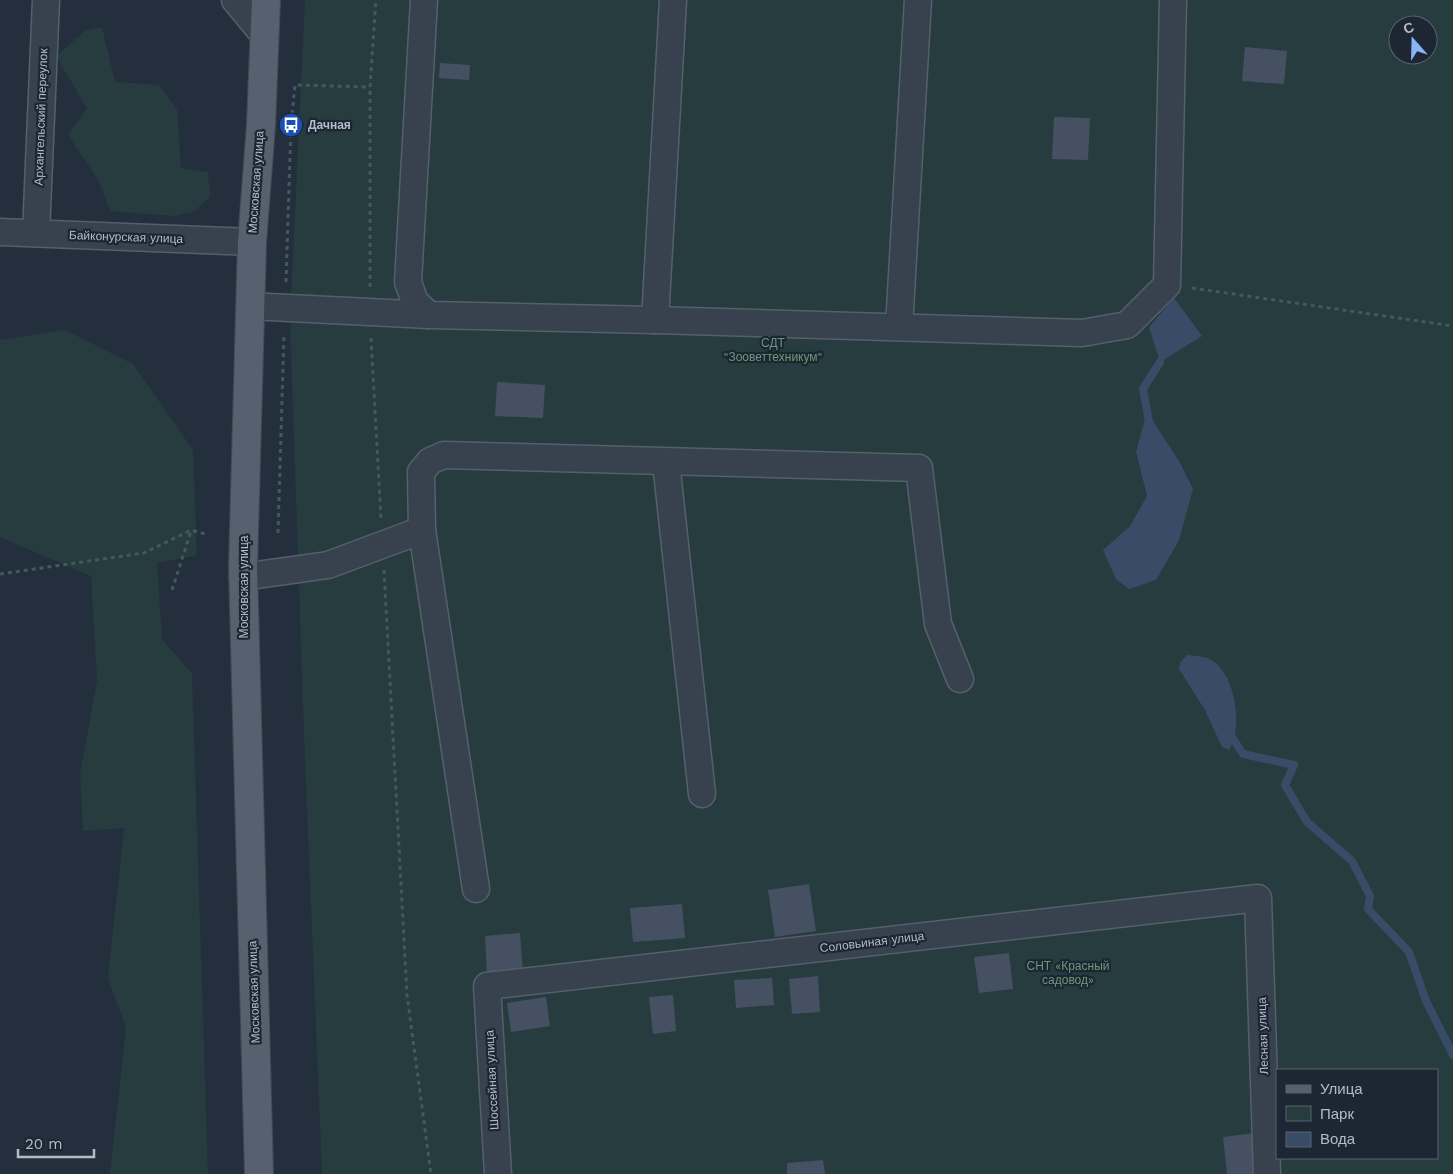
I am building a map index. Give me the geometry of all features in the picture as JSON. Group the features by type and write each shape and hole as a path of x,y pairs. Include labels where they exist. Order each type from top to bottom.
{"main road":[{"name":"Московская улица","path":"259,1174 242,577 252,242 266,0"}],"street":[{"name":"Архангельский переулок","path":"36,233 46,0"},
{"path":"235,0 264,35"},
{"path":"424,0 408,282 416,302 429,315"},
{"path":"655,320 673,0"},
{"path":"899,327 918,0"},
{"path":"250,306 429,315 1082,333 1127,325 1167,285 1173,0"},
{"name":"Байконурская улица","path":"0,232 252,242"},
{"path":"476,889 422,530 421,472 430,461 444,455 919,468 938,624 960,679"},
{"path":"666,462 702,794"},
{"path":"242,577 328,564 422,530"},
{"name":"Соловьиная улица","path":"487,986 1258,898"},
{"name":"Лесная улица","path":"1258,898 1267,1174"},
{"name":"Шоссейная улица","path":"487,986 498,1174"}],"path":[{"path":"376,0 370,87 370,311 407,996 431,1174"},
{"path":"278,533 291,125 295,85 370,87"},
{"path":"1167,285 1453,326"},
{"path":"0,574 144,553 191,530 205,534"},
{"path":"172,590 191,530"}],"green space":[{"path":"305,0 1453,0 1453,1174 322,1174 304,735 290,320","holes":["1147,413 1179,461 1193,489 1103,550 1130,526 1147,496 1136,452"]},
{"path":"102,27 115,82 159,85 177,109 181,168 208,172 210,197 193,212 175,216 110,211 99,181 68,135 87,108 56,56 85,31"},
{"path":"65,330 133,364 193,450 197,555 157,563 162,639 192,674 208,1174 110,1174 126,1028 108,978 124,828 83,831 80,774 97,681 91,576 0,537 0,340"}],"water":[{"path":"1174,298 1202,336 1160,362 1149,327"},
{"path":"1147,412 1179,461 1193,489 1179,540 1156,580 1129,589 1116,579 1103,550 1130,526 1147,496 1136,452"},
{"path":"1187,655 1210,659 1221,668 1227,678 1235,703 1236,717 1236,729 1229,750 1222,747 1205,710 1179,669 1180,663"}],"building":[{"path":"1245,47 1287,51 1284,84 1242,81"},
{"path":"440,63 470,65 469,80 439,78"},
{"path":"1054,117 1090,118 1088,160 1052,159"},
{"path":"497,382 545,385 543,418 495,416"},
{"path":"809,884 816,931 775,937 768,890"},
{"path":"682,904 685,938 633,942 630,908"},
{"path":"520,933 523,972 487,974 485,936"},
{"path":"1009,953 1013,989 979,993 974,957"},
{"path":"818,976 820,1012 792,1014 789,979"},
{"path":"772,978 774,1005 736,1008 734,980"},
{"path":"673,995 676,1031 653,1034 649,997"},
{"path":"546,997 550,1026 511,1032 507,1003"},
{"path":"1255,1133 1259,1174 1227,1174 1223,1137"},
{"path":"823,1160 825,1174 787,1174 787,1163"}],"waterway":[{"path":"1149,422 1143,389 1160,362"},
{"path":"1230,734 1243,754 1294,765 1285,785 1307,822 1352,861 1370,896 1368,909 1409,952 1426,1001 1453,1055"}],"place":[{"name":"Дачная","path":"291,125"}],"park label":[{"name":"СДТ \"Зооветтехникум\"","path":"773,350"},
{"name":"СНТ «Красный садовод»","path":"1068,973"}]}
